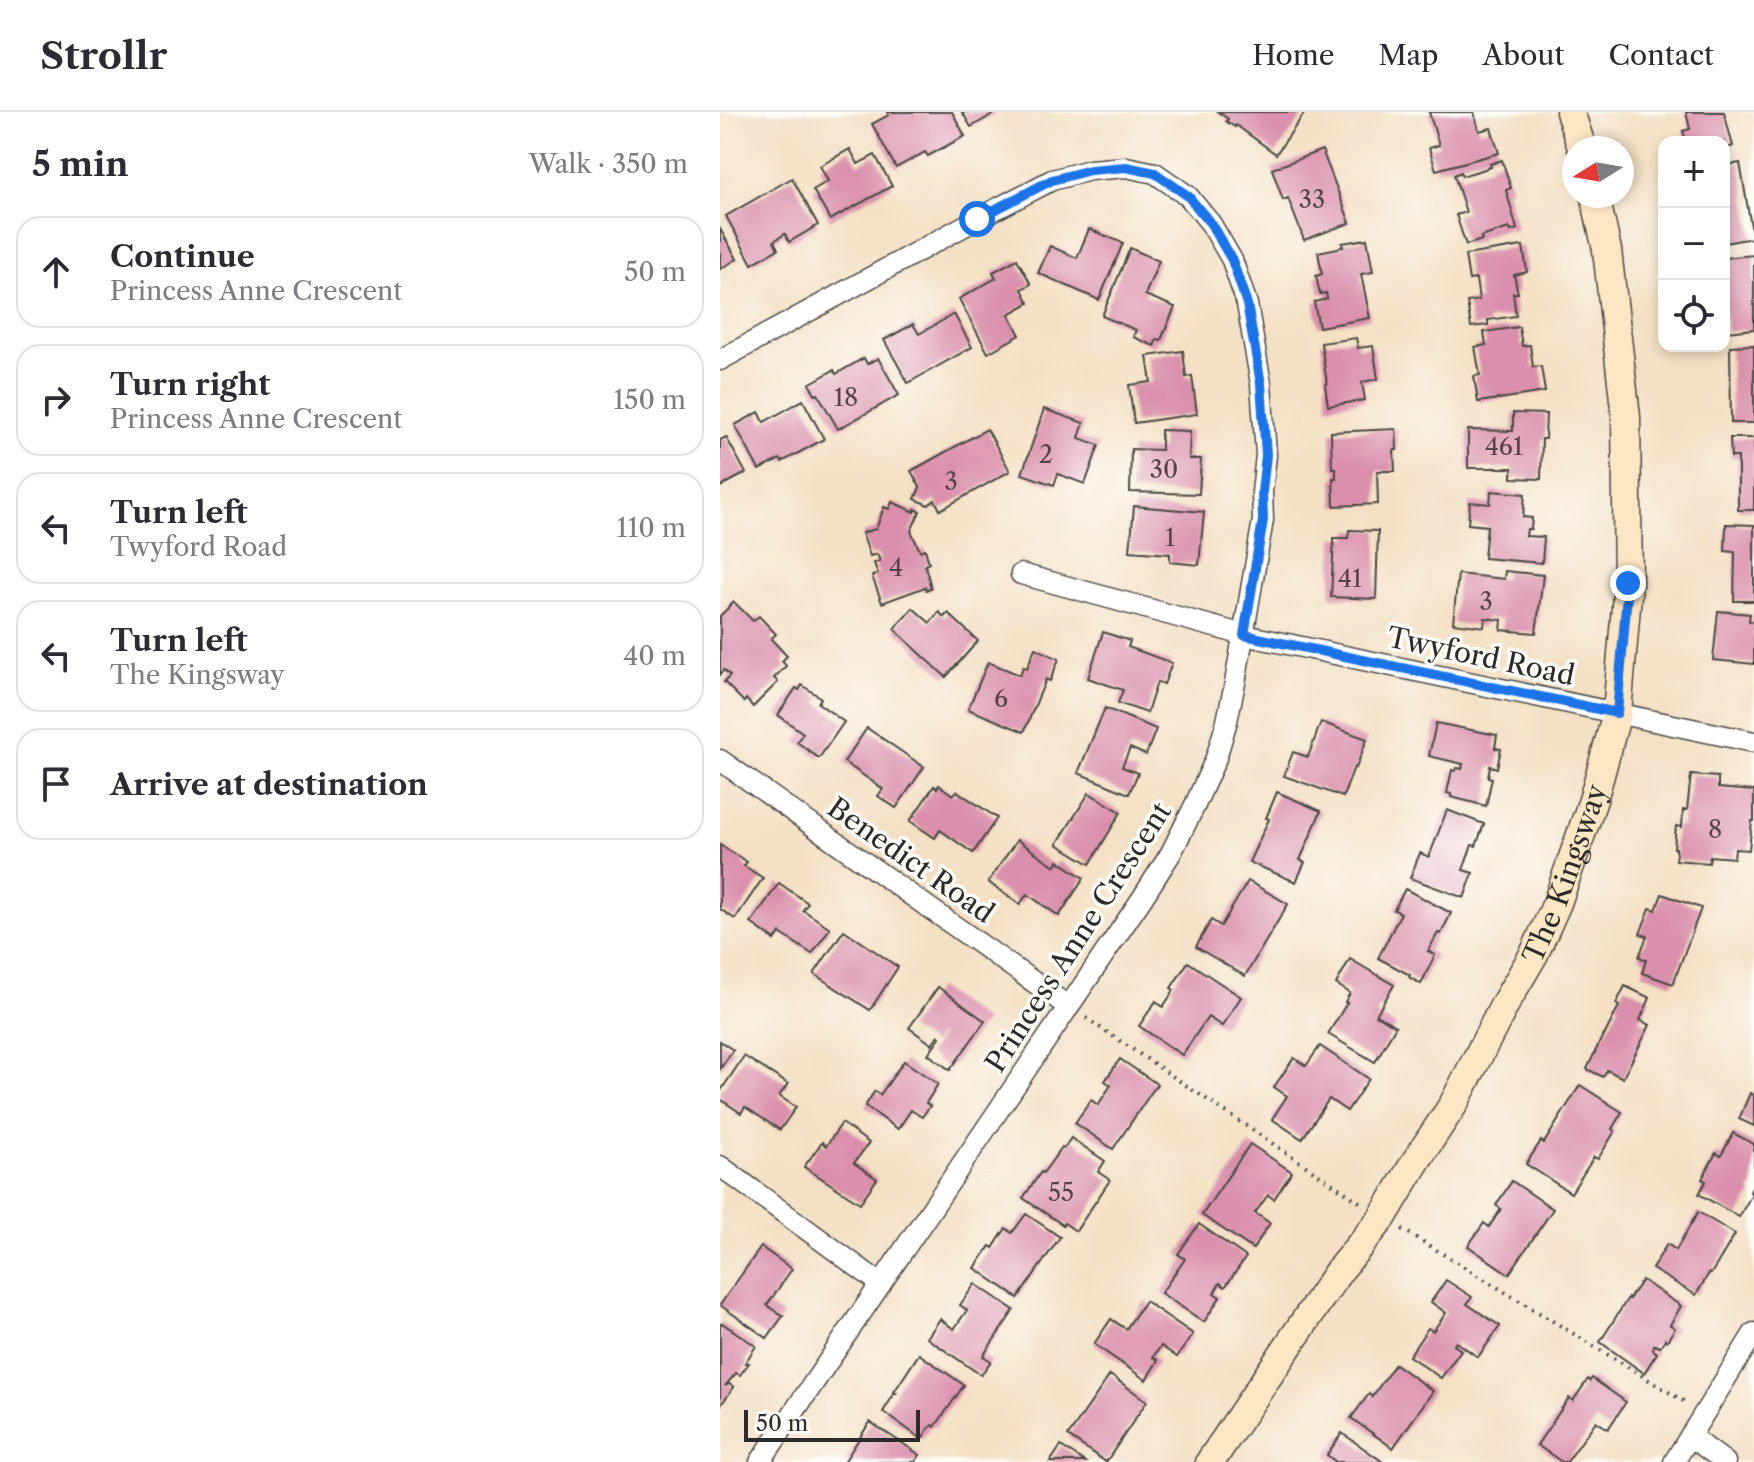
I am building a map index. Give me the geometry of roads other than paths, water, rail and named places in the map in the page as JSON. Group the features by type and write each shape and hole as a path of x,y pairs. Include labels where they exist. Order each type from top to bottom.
{"street":[{"path":"1570,112 1578,136"},
{"name":"Princess Anne Crescent","path":"720,360 1052,180 1090,170 1126,167 1155,173 1188,196 1211,224 1232,260 1247,304 1261,384 1266,455 1263,520 1244,635 1223,733 1216,758 1171,853 760,1462"},
{"name":"The Kingsway","path":"1210,1462 1338,1272 1382,1218 1453,1105 1534,954 1557,903 1593,800 1617,713 1628,583 1626,417 1607,250 1598,208"},
{"name":"Twyford Road","path":"1021,574 1244,635 1754,742"},
{"name":"Benedict Road","path":"720,760 1069,1007"},
{"path":"720,1166 881,1284"},
{"path":"1674,1462 1754,1333"},
{"path":"1690,1436 1725,1462"}]}
